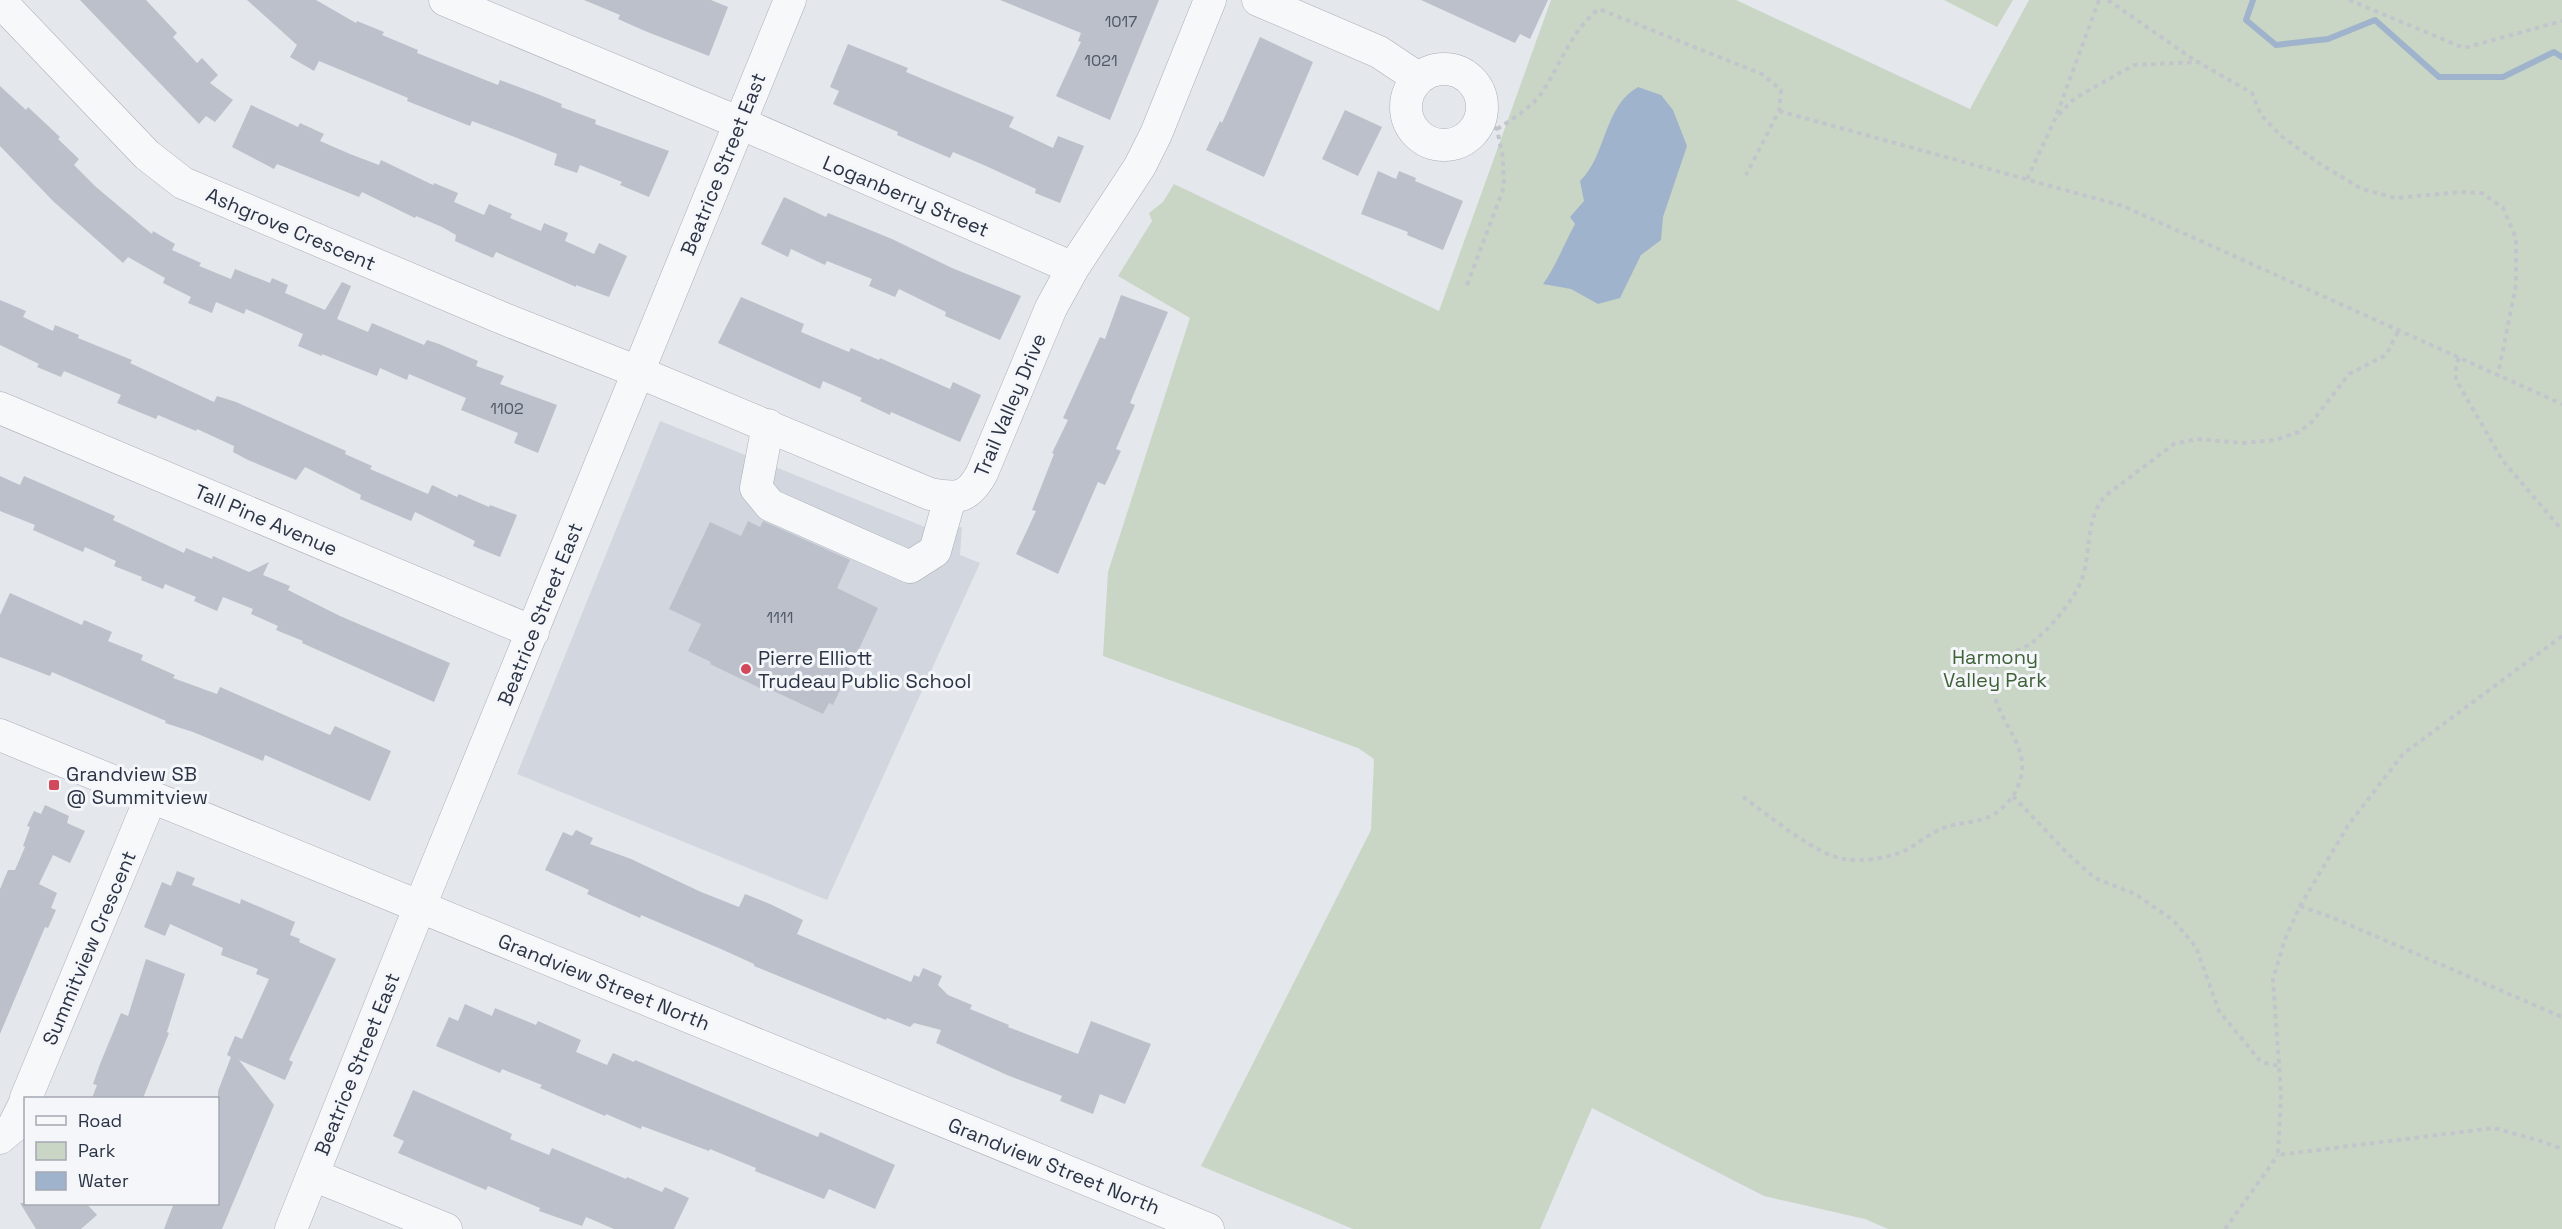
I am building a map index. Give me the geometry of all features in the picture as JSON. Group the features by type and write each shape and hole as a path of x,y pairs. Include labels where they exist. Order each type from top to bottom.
{"street":[{"path":"445,0 740,123"},
{"name":"Beatrice Street East","path":"291,1229 420,906 790,0"},
{"name":"Trail Valley Drive","path":"950,498 964,495 975,485 982,473 1052,308 1072,268 1140,166 1156,134 1210,0"},
{"path":"1258,0 1379,51 1418,78"},
{"name":"Ashgrove Crescent","path":"0,1 147,155 173,177 193,188 502,318 638,372"},
{"path":"1440,70 1461,73 1472,81 1479,92 1489,124 1457,144 1437,145 1419,136 1407,116 1406,103 1418,78 1440,70"},
{"name":"Loganberry Street","path":"740,123 1072,268"},
{"path":"638,372 768,425 930,495 950,498 935,551 910,567 770,505 756,488 768,425"},
{"name":"Tall Pine Avenue","path":"0,408 533,632"},
{"name":"Grandview Street North","path":"0,735 1208,1229"},
{"name":"Summitview Crescent","path":"27,1097 151,797"},
{"name":"Summitview Crescent","path":"0,1138 13,1127 24,1104"},
{"path":"313,1174 446,1229"}],"path":[{"path":"2026,179 2056,117 2099,0"},
{"path":"2108,0 2198,63 2252,93 2261,115 2281,136 2320,164 2362,189 2395,198 2461,192 2482,193 2502,208 2516,238 2516,285 2498,375"},
{"path":"2349,0 2464,48 2562,21"},
{"path":"1467,285 1504,187 1503,158 1489,124 1529,108 1540,94 1585,19 1599,9 1762,74 1781,90 1779,111 1746,175"},
{"path":"2056,117 2075,98 2134,65 2198,63"},
{"path":"1779,111 2123,206 2562,404"},
{"path":"1743,797 1826,855 1846,859 1872,859 1904,851 1941,828 1995,814 2013,796 2022,768 2020,753 2002,716 1994,690 1996,668 2005,657 2032,643 2064,610 2078,588 2087,567 2088,536 2096,506 2105,496 2174,444 2196,439 2242,442 2275,440 2299,432 2312,422 2349,374 2386,355 2395,342 2399,330"},
{"path":"2459,358 2456,364 2456,380 2491,441 2503,461 2562,530"},
{"path":"2225,1229 2278,1155 2281,1094 2273,979 2285,939 2300,906 2342,833 2403,754 2562,636"},
{"path":"2013,796 2068,854 2096,878 2135,894 2173,920 2196,947 2219,1011 2261,1062 2279,1066"},
{"path":"2300,906 2336,919 2562,1017"},
{"path":"2278,1155 2494,1128 2562,1149"}],"shaded area":[{"name":"Pierre Elliott Trudeau Public School","path":"660,421 930,529 962,527 960,555 980,563 827,900 517,774"}],"green space":[{"name":"Harmony Valley Park","path":"1551,0 1736,0 1970,109 2029,0 2562,0 2562,1229 1888,1229 1865,1219 1764,1196 1592,1108 1540,1229 1353,1229 1201,1166 1371,830 1374,759 1358,748 1103,656 1108,572 1190,318 1118,276 1152,221 1149,213 1163,202 1174,184 1439,311"},
{"path":"1944,0 2013,0 1997,27"}],"water":[{"path":"1638,87 1661,95 1673,110 1687,146 1663,217 1661,240 1641,255 1620,298 1598,304 1571,289 1543,284 1575,224 1570,217 1584,201 1580,181 1596,158 1618,106"}],"building":[{"path":"80,0 146,0 177,33 173,37 197,63 202,58 218,75 210,83 233,100 215,122 206,116 199,124"},
{"path":"247,0 316,0 356,23 357,21 384,32 382,35 418,50 417,53 498,85 500,80 540,95 562,104 561,107 596,120 595,124 669,151 649,197 620,185 622,182 580,165 577,173 554,165 557,154 512,136 472,121 470,126 407,101 408,98 319,61 314,71 290,57 297,45"},
{"path":"584,0 711,0 728,7 709,56 618,19 620,15"},
{"path":"1000,0 1159,0 1110,120 1056,96 1081,42 1078,41 1081,33"},
{"path":"1421,0 1548,0 1530,39 1520,34 1515,43"},
{"path":"1260,37 1313,62 1264,177 1206,150 1220,121 1222,123"},
{"path":"848,44 908,68 906,72 1014,117 1009,127 1053,148 1058,136 1084,146 1060,203 1035,193 1036,189 986,166 953,152 950,158 897,135 898,132 833,104 839,91 830,87"},
{"path":"0,86 26,110 28,107 60,137 58,139 79,159 74,165 96,187 152,234 153,231 175,244 172,250 201,263 199,266 231,279 235,269 270,283 272,278 288,285 285,293 325,310 342,282 351,286 337,319 368,332 372,323 424,345 427,340 439,344 478,361 476,366 504,376 500,384 557,405 538,453 514,443 518,433 461,410 466,398 409,374 407,380 380,368 377,376 322,354 322,356 298,346 303,334 246,309 244,314 216,302 212,313 188,303 191,297 163,283 165,278 128,257 123,263 54,202 0,146"},
{"path":"251,105 298,127 300,123 324,134 320,141 350,154 379,165 381,160 433,185 434,183 458,193 454,202 484,215 489,204 512,214 510,218 541,231 544,223 568,233 565,241 594,254 599,243 627,256 609,297 576,285 576,287 496,252 493,258 455,241 456,235 442,227 416,216 415,218 362,192 359,197 277,164 274,169 232,147"},
{"path":"1345,110 1382,127 1358,176 1322,159"},
{"path":"1378,171 1396,179 1399,171 1416,178 1415,181 1463,201 1443,250 1407,235 1408,232 1361,214"},
{"path":"784,197 826,217 828,213 892,239 952,268 1021,296 1000,340 945,316 946,312 899,289 895,297 869,286 872,279 827,261 825,265 791,249 788,257 761,244"},
{"path":"1121,295 1168,312 1130,403 1135,405 1116,449 1121,451 1105,485 1098,482 1058,574 1016,554 1036,511 1032,510 1054,454 1052,453 1068,420 1063,418 1100,337 1105,339"},
{"path":"741,297 804,324 801,332 849,352 851,348 879,360 880,358 950,389 953,382 981,395 960,442 891,412 890,415 860,401 862,398 823,381 820,389 718,343"},
{"path":"0,300 26,311 23,317 53,331 55,325 79,335 78,338 132,360 130,363 214,402 217,396 236,402 346,451 345,454 372,466 370,469 428,494 432,485 457,497 459,494 489,507 490,505 517,515 500,557 473,546 475,541 415,512 411,521 360,499 361,495 305,467 296,480 248,460 233,452 234,446 197,429 196,431 158,415 156,419 117,403 121,395 64,371 61,377 37,367 39,364 0,345"},
{"path":"0,476 20,485 24,476 115,516 113,520 184,553 186,548 212,559 213,556 249,572 269,562 263,575 290,586 288,590 340,616 450,663 434,702 276,630 278,626 251,614 253,609 223,597 217,611 194,601 196,597 165,584 163,589 141,580 142,577 114,566 116,561 85,547 83,552 33,530 35,525 0,511"},
{"path":"748,521 760,527 763,521 850,560 837,588 878,608 833,705 829,703 823,714 769,689 768,692 688,651 701,624 669,609 710,522 741,536"},
{"path":"10,593 82,625 84,620 112,632 108,641 143,655 141,660 175,675 173,678 217,694 220,687 330,735 335,726 391,751 370,801 265,755 263,761 165,723 166,721 52,672 50,676 0,657 0,615"},
{"path":"45,805 69,816 67,823 85,831 70,863 53,855 39,884 57,893 51,908 56,910 48,928 45,927 0,1034 0,889 8,870 15,870 25,847 23,846 30,827 27,826 34,811 41,814"},
{"path":"576,830 593,838 590,844 631,859 739,907 745,894 770,904 803,920 797,934 911,982 914,975 919,977 923,968 942,976 938,985 948,995 972,1005 970,1009 1009,1025 1008,1027 1078,1054 1091,1021 1151,1044 1125,1104 1100,1094 1093,1114 1060,1101 1062,1096 1007,1075 936,1043 941,1030 914,1023 910,1027 887,1018 886,1020 587,894 589,890 545,870 563,832 572,836"},
{"path":"177,871 195,878 192,885 240,904 241,899 295,922 290,935 300,939 299,942 336,959 289,1060 293,1062 285,1080 239,1060 274,1105 222,1229 164,1229 173,1205 219,1205 218,1091 231,1057 227,1055 235,1036 242,1039 269,979 256,974 258,969 221,955 223,948 170,924 165,936 144,927 162,882 171,886"},
{"path":"146,959 185,974 167,1032 169,1033 143,1097 92,1097 97,1085 93,1084 121,1013 128,1016"},
{"path":"465,1004 492,1016 495,1008 536,1025 538,1021 581,1040 576,1052 607,1065 613,1053 634,1062 635,1060 818,1137 820,1132 895,1165 875,1209 829,1189 824,1199 755,1171 756,1168 710,1149 709,1151 642,1126 641,1129 606,1114 605,1116 540,1088 542,1085 502,1069 500,1073 436,1046 449,1017 458,1021"},
{"path":"413,1090 512,1134 510,1139 549,1155 552,1148 626,1179 627,1177 662,1192 665,1187 689,1198 674,1229 614,1229 586,1217 582,1226 539,1211 540,1208 488,1186 486,1190 398,1153 404,1141 393,1136"},
{"path":"20,1203 24,1205 88,1205 97,1215 81,1229 36,1229"}],"waterway":[{"path":"2253,0 2246,20 2276,45 2328,39 2375,20 2439,77 2503,77 2554,52 2562,57"}],"place":[{"name":"Pierre Elliott Trudeau Public School","path":"746,669"},
{"name":"Grandview SB @ Summitview","path":"54,785"}]}
